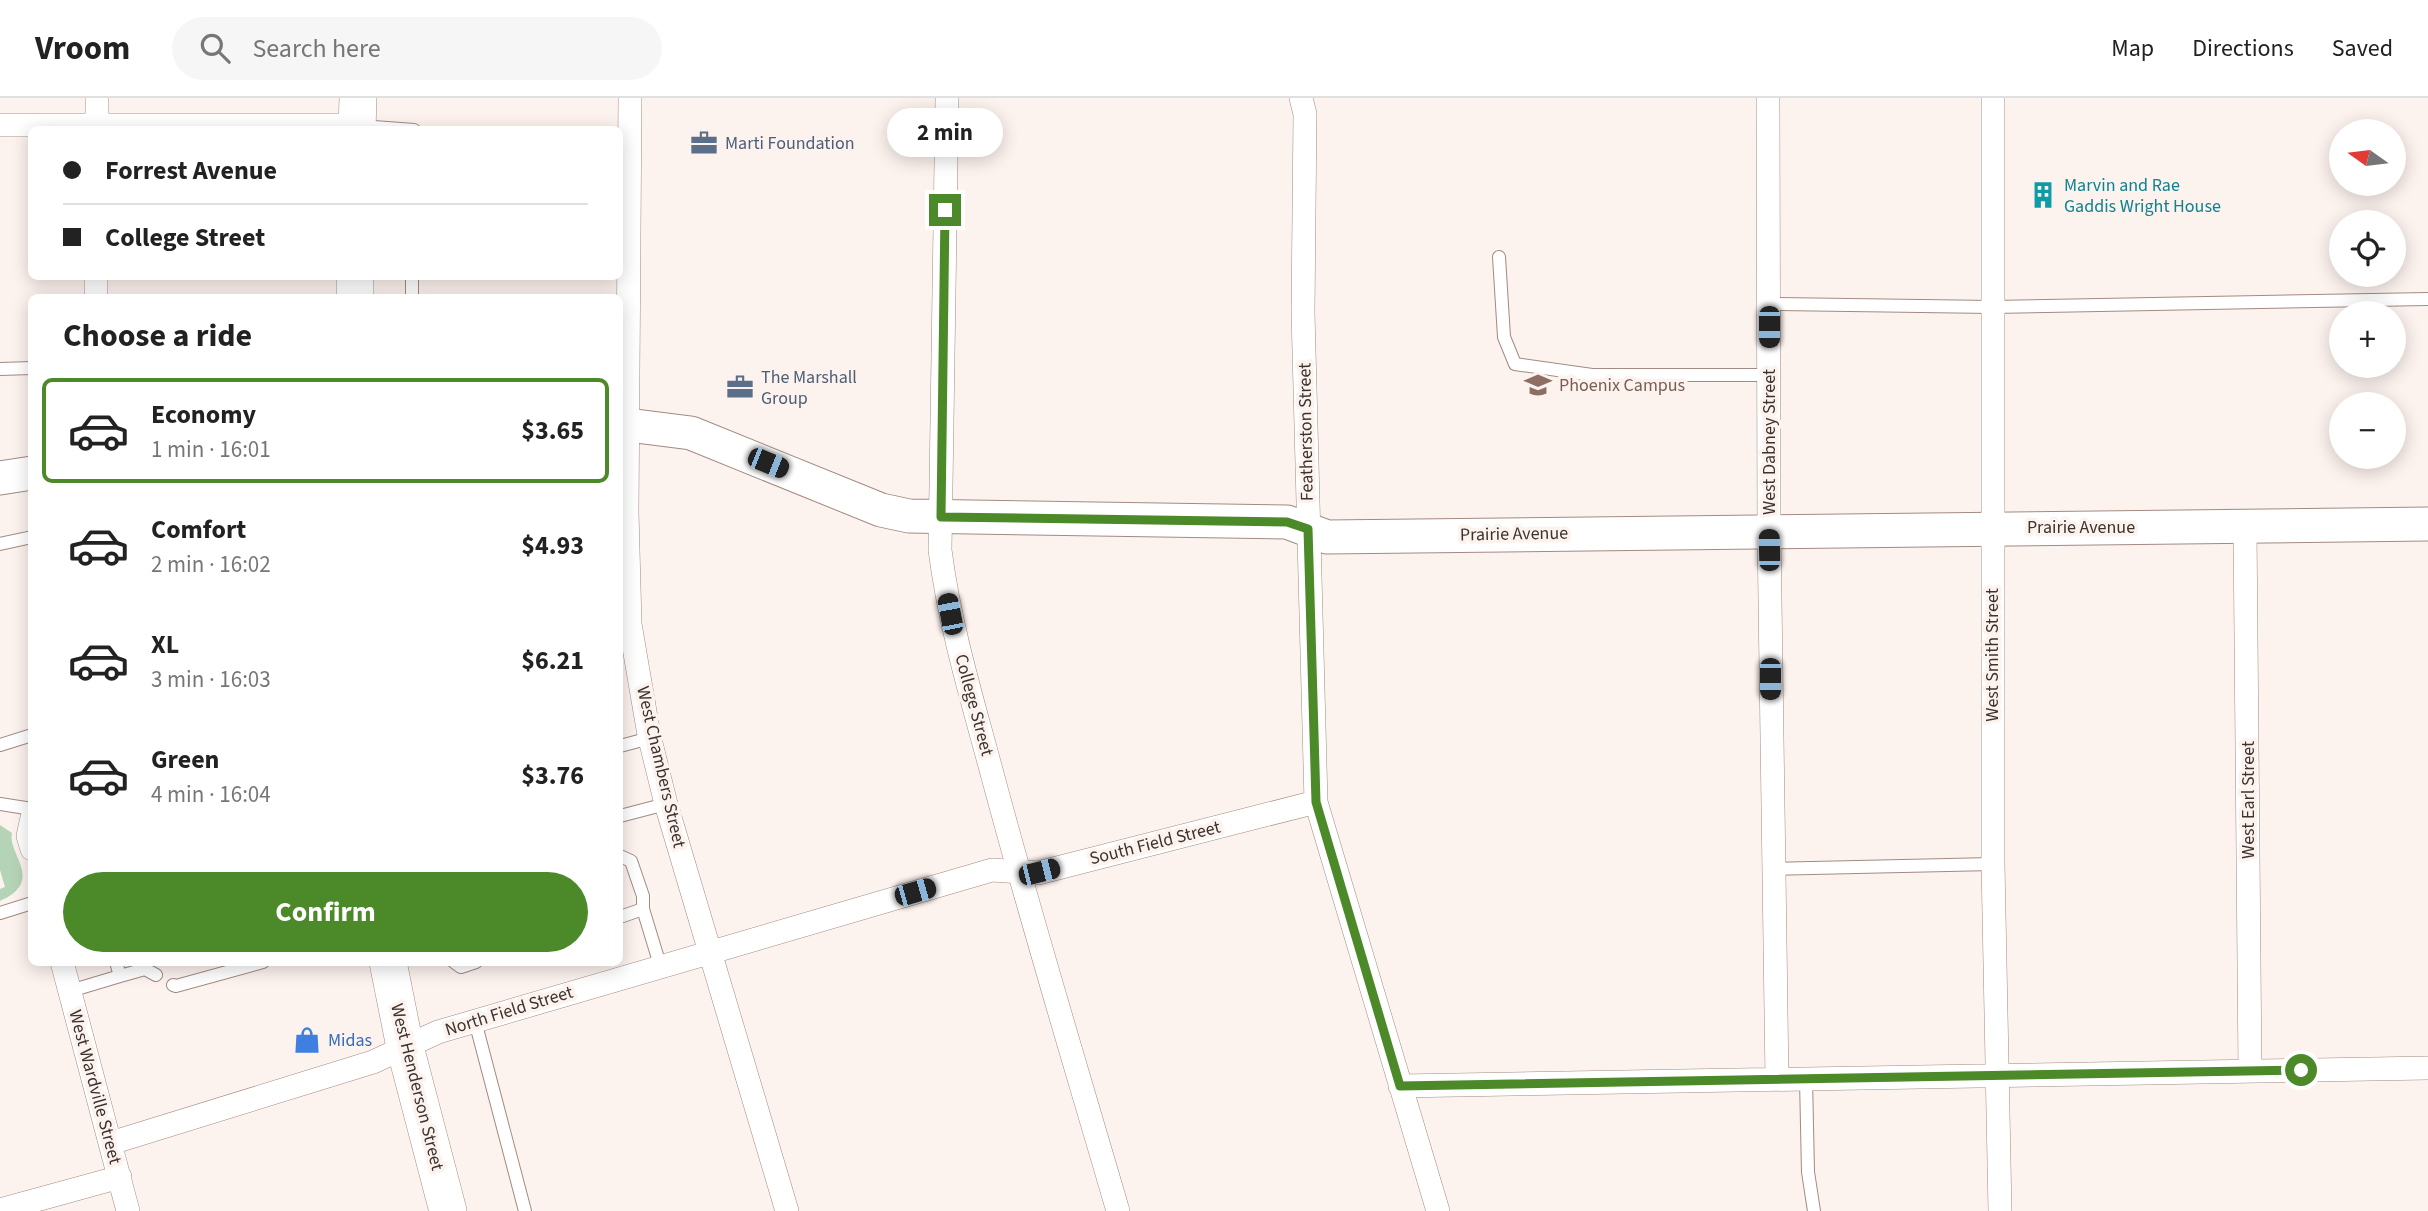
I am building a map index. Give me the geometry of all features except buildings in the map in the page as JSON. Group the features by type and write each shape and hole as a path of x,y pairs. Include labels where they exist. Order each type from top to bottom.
{"main road":[{"name":"West Henderson Street","path":"389,966 405,1046 448,1211"}],"street":[{"path":"97,98 97,126"},
{"name":"West Chambers Street","path":"630,98 624,425 630,624 650,738 666,804 787,1211"},
{"name":"College Street","path":"947,98 941,517 944,582 958,649 1018,871 1118,1211"},
{"name":"Featherston Street","path":"1301,98 1305,114 1303,313 1316,802 1438,1211"},
{"name":"West Dabney Street","path":"1768,98 1772,869 1777,1080"},
{"name":"West Smith Street","path":"1993,98 1993,864 2000,1211"},
{"path":"303,126 358,118"},
{"path":"0,125 48,126"},
{"name":"Prairie Avenue","path":"624,425 691,433 881,510 941,517 1287,522 1327,537 1992,527 2245,528 2428,524"},
{"path":"0,478 28,474"},
{"name":"West Earl Street","path":"2245,528 2250,1072"},
{"name":"South Field Street","path":"710,951 992,870 1038,873 1316,802"},
{"name":"North Field Street","path":"111,1143 373,1062 405,1046 475,1021 710,951"},
{"name":"West Wardville Street","path":"63,966 128,1211"},
{"path":"1400,1086 2428,1068"},
{"path":"0,1210 120,1177"}],"lane":[{"path":"358,118 395,126"},
{"path":"1499,257 1503,337 1516,363 1592,375 1769,375"},
{"path":"1769,304 1992,307 2428,299"},
{"path":"0,369 28,368"},
{"path":"0,544 28,538"},
{"path":"0,745 28,736"},
{"path":"623,745 650,738"},
{"path":"0,804 28,808"},
{"path":"623,815 666,804"},
{"path":"623,857 631,861 636,870 643,909 660,965"},
{"path":"1772,869 1993,864"},
{"path":"0,913 28,904"},
{"path":"623,916 643,909"},
{"path":"117,966 120,976"},
{"path":"173,985 248,966"},
{"path":"70,991 145,969 156,975"},
{"path":"475,1021 525,1211"},
{"path":"1806,1079 1808,1172 1814,1211"}],"green space":[{"path":"0,825 12,833 23,876 21,885 14,893 0,901 0,889 5,887 0,870"}],"place":[{"name":"Marti Foundation","path":"704,143"},
{"name":"Marvin and Rae Gaddis Wright House","path":"2043,195"},
{"name":"Phoenix Campus","path":"1538,385"},
{"name":"The Marshall Group","path":"740,387"},
{"name":"Midas","path":"307,1040"}],"route":[{"path":"945,210 941,517 1287,522 1308,529 1316,802 1400,1086 2301,1070"}]}
